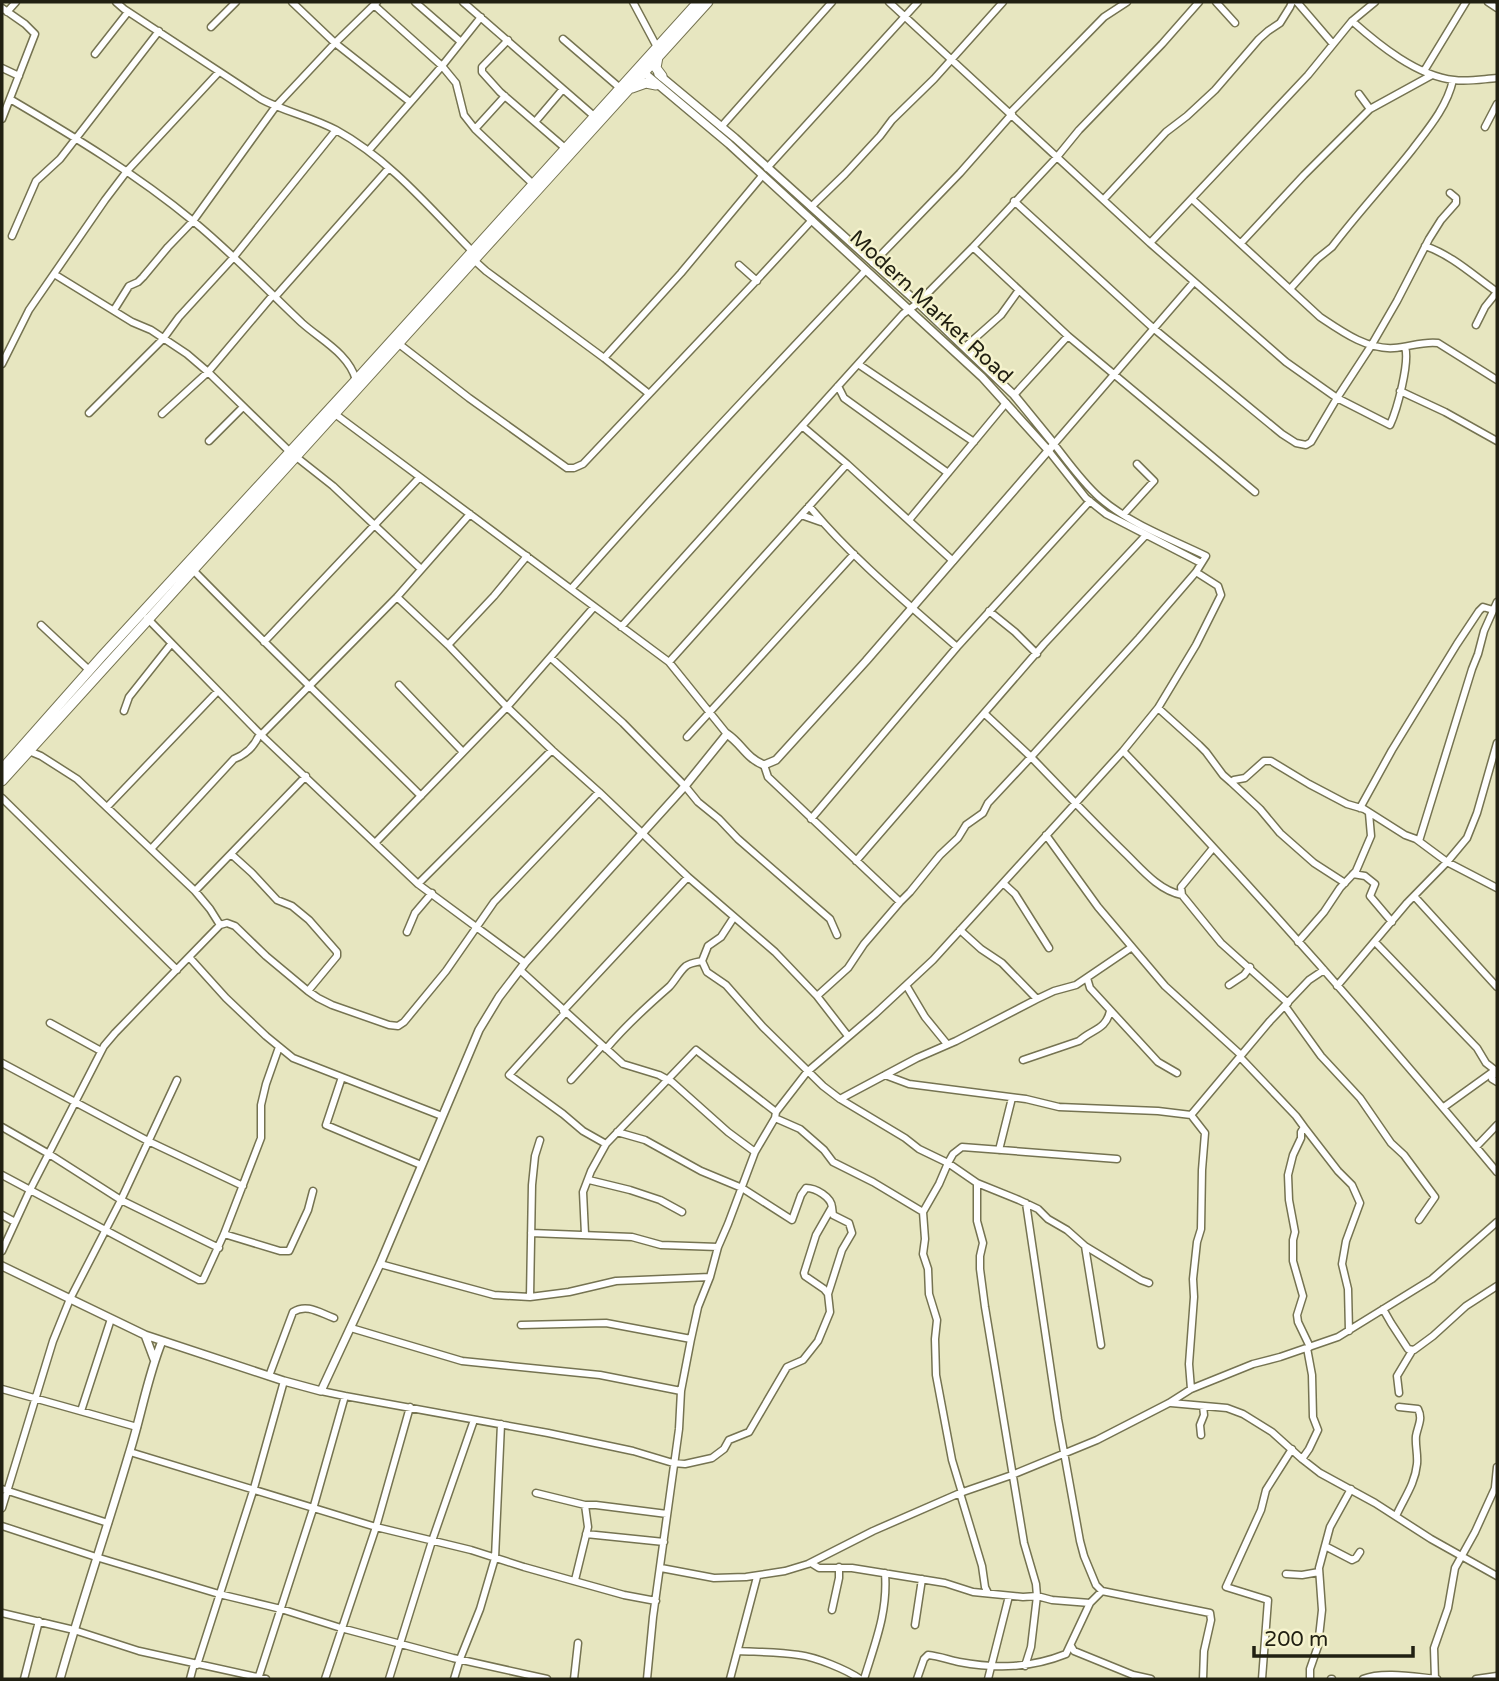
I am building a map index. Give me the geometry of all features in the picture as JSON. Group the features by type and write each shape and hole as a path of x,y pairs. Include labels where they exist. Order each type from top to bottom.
{"main road":[{"path":"2,781 146,615 523,204 698,2"},
{"path":"2,769 89,670 193,570 292,454 335,414 358,384 398,344 594,116 623,89 659,80 656,68 657,52 708,2"}],"street":[{"path":"2,119 35,34 4,10 16,2"},
{"path":"116,2 261,99 337,130 369,150 486,271 648,393"},
{"path":"95,54 131,2"},
{"path":"211,27 236,2"},
{"path":"292,2 335,43 410,102"},
{"path":"415,2 461,42"},
{"path":"463,2 594,116"},
{"path":"634,2 657,52"},
{"path":"721,127 832,2"},
{"path":"889,2 1194,282 1286,362 1337,398 1390,425 1407,359 1405,347"},
{"path":"767,168 918,2"},
{"path":"811,207 863,155 891,120 953,59 1003,2"},
{"path":"873,263 1104,17 1127,2"},
{"path":"621,627 908,309 918,303 973,247 1199,2"},
{"path":"1216,2 1235,23"},
{"path":"1424,71 1466,2"},
{"path":"1488,2 1497,8"},
{"path":"114,310 129,286 143,277 193,221 276,106 375,3 442,66 456,83 464,115 475,130 533,184"},
{"path":"1104,199 1166,132 1215,90 1295,4 1333,44"},
{"path":"1150,243 1308,75 1352,21 1371,4"},
{"path":"369,150 481,17"},
{"path":"1352,21 1393,55 1432,75 1453,80 1497,78"},
{"path":"12,236 36,181 60,159 159,31"},
{"path":"564,39 623,89"},
{"path":"508,40 481,70 505,96 565,148"},
{"name":"Modern Market Road","path":"644,67 767,168 965,347 1014,395 1075,486 1090,501 1118,522 1204,560"},
{"path":"2,68 19,76"},
{"path":"2,364 29,310 105,200 127,171 219,72"},
{"path":"1241,243 1333,144 1370,109 1432,75"},
{"name":"Modern Market Road","path":"659,80 721,127 762,176 982,377 1094,492 1124,514 1204,560"},
{"path":"1290,289 1317,259 1332,247 1405,159 1441,110 1453,80"},
{"path":"535,122 563,89"},
{"path":"1359,93 1370,109"},
{"path":"288,96 290,111"},
{"path":"475,130 505,96"},
{"path":"10,99 127,171 193,221 305,326 342,356 358,384"},
{"path":"1485,127 1497,104"},
{"path":"89,413 163,339 337,130"},
{"path":"162,414 208,372 389,168"},
{"path":"604,358 681,273 762,176"},
{"path":"1014,201 1153,328 1282,434 1303,445 1311,442 1371,346 1425,246 1441,220 1456,203 1456,198 1450,193"},
{"path":"1192,199 1320,317 1339,330 1371,346 1385,348 1438,343 1497,380"},
{"path":"398,344 567,468 575,468 583,464 812,220"},
{"path":"1425,246 1450,259 1497,292 1476,325"},
{"path":"973,247 1068,336 1255,492"},
{"path":"739,265 757,281"},
{"path":"571,589 650,500 866,270"},
{"path":"54,274 187,355 292,454 333,486 421,569"},
{"path":"335,414 669,662 738,746 754,762 764,765 776,760 912,608 1194,282"},
{"path":"965,347 1001,315 1019,290"},
{"path":"1014,395 1068,336"},
{"path":"858,364 974,442"},
{"path":"838,386 844,398 948,473"},
{"path":"1400,391 1497,441"},
{"path":"909,520 1006,402"},
{"path":"209,441 243,407"},
{"path":"802,426 953,561"},
{"path":"669,662 847,464"},
{"path":"1124,514 1154,481 1137,464"},
{"path":"264,642 419,478"},
{"path":"811,819 957,647 1090,501"},
{"path":"809,506 854,554 957,647"},
{"path":"151,849 234,759 243,756 254,746 260,734 397,597 470,514"},
{"path":"802,515 822,522"},
{"path":"856,861 1037,654 1146,535"},
{"path":"687,737 854,554"},
{"path":"449,645 495,596 527,556"},
{"path":"817,996 848,968 863,944 958,838 966,825 983,813 988,803 1139,638 1204,560"},
{"path":"193,570 421,796"},
{"path":"647,1679 679,1429 681,1391 691,1339 698,1307 718,1247 755,1152 776,1115 807,1072 933,960 1123,751 1158,708 1202,633 1221,594 1218,586 1196,572"},
{"path":"397,597 449,645 552,750 688,877 775,952 817,996 848,1036"},
{"path":"1419,841 1480,642 1497,602"},
{"path":"375,844 507,707 594,607"},
{"path":"1360,808 1392,750 1473,620 1483,607 1493,610"},
{"path":"989,611 1037,654"},
{"path":"146,615 260,734 418,884 525,963"},
{"path":"41,625 89,670"},
{"path":"124,711 129,697 172,644"},
{"path":"551,658 623,723 685,786 698,803 830,919 836,934"},
{"path":"398,685 463,752"},
{"path":"107,807 218,691"},
{"path":"1158,708 1199,744 1223,775 1260,809 1280,832 1314,863 1345,883"},
{"path":"985,714 1154,881 1182,895"},
{"path":"321,1391 380,1264 479,1030 499,997 525,963 685,786 727,734"},
{"path":"1337,986 1414,896 1447,862 1471,830 1497,743"},
{"path":"418,884 552,750"},
{"path":"29,751 68,772 107,807 195,891 220,925"},
{"path":"1123,751 1324,970 1497,1172"},
{"path":"1231,782 1245,778 1264,761 1269,760 1309,784 1380,819 1419,841 1447,862 1497,888"},
{"path":"764,765 768,777 900,902"},
{"path":"195,891 306,776"},
{"path":"2,1251 101,1051 115,1033 220,925 227,923 235,926 308,991 332,1005 398,1026 446,971 494,902 599,792"},
{"path":"2,798 177,970"},
{"path":"1298,942 1353,874 1371,836 1369,813"},
{"path":"1371,823 1380,819"},
{"path":"1046,835 1097,907 1165,986 1241,1056 1296,1115 1338,1171 1352,1185 1360,1203 1346,1241 1342,1264 1348,1289 1349,1331"},
{"path":"1213,848 1181,887 1182,895 1221,943 1250,967 1287,1005 1321,1056 1360,1098 1391,1143 1404,1155 1435,1197 1419,1220"},
{"path":"231,854 277,900 292,906 310,920 337,952 337,956 308,991"},
{"path":"1353,874 1364,876 1375,884 1370,896 1392,922"},
{"path":"606,1144 583,1131 509,1075 688,877"},
{"path":"1003,883 1015,894 1049,948"},
{"path":"407,932 415,914 432,893"},
{"path":"1414,896 1497,987"},
{"path":"734,917 721,937 708,946 702,961 707,972 726,985 807,1072 840,1099 919,1149 948,1163 977,1183 1038,1209 1085,1246 1149,1283"},
{"path":"960,930 1002,963 1037,999"},
{"path":"1375,942 1478,1048 1486,1063 1496,1069"},
{"path":"840,1099 1037,999 1076,985 1132,947"},
{"path":"189,957 226,998 296,1060 442,1116"},
{"path":"571,1080 626,1025 671,986 687,965 702,961"},
{"path":"1228,985 1244,975 1250,967"},
{"path":"520,970 624,1064 669,1080 755,1152"},
{"path":"1191,1115 1270,1021 1309,980 1324,970"},
{"path":"1087,978 1090,988 1158,1062 1177,1073"},
{"path":"906,985 925,1017 947,1044"},
{"path":"1023,1060 1079,1041 1105,1024 1110,1011"},
{"path":"50,1023 101,1051"},
{"path":"2,1175 199,1280 204,1278 219,1248 261,1138 261,1105 279,1047"},
{"path":"585,1234 583,1192 606,1144 693,1052 698,1051 776,1115 800,1129 824,1150 833,1162 923,1212"},
{"path":"2,1063 148,1142 243,1186"},
{"path":"1496,1069 1492,1079 1497,1082"},
{"path":"1444,1107 1496,1069"},
{"path":"886,1075 909,1084 1059,1107 1191,1115 1205,1133 1201,1229 1193,1279 1189,1364 1192,1404"},
{"path":"342,1077 326,1123 327,1127 421,1165"},
{"path":"2,1508 4,1490 53,1340 70,1299 121,1200 177,1080"},
{"path":"999,1150 1012,1098"},
{"path":"1476,1147 1497,1125"},
{"path":"2,1127 121,1200 219,1248"},
{"path":"1304,1128 1288,1175 1295,1232 1293,1261 1303,1296 1297,1315 1309,1347 1313,1417 1318,1429 1304,1461"},
{"path":"2,1268 145,1335 321,1391 501,1424 633,1451 674,1463 685,1464 712,1458 724,1450 729,1440 749,1432 787,1367 803,1360 818,1341 830,1312 828,1294 842,1250 852,1233 849,1223 833,1214 829,1199 810,1188 806,1188 801,1195 792,1220 742,1188 701,1171 645,1140 617,1132"},
{"path":"530,1297 535,1156 540,1140"},
{"path":"985,1591 982,1566 961,1493 936,1375 937,1320 929,1294 928,1269 923,1254 923,1212 953,1154 962,1147 1117,1159"},
{"path":"589,1180 660,1200 682,1212"},
{"path":"977,1183 978,1220 983,1243 980,1269 1024,1544 1036,1584 1031,1647 1025,1666"},
{"path":"224,1234 280,1251 289,1251 308,1210 313,1191"},
{"path":"1026,1203 1064,1453 1084,1556 1096,1585 1102,1591 1210,1613 1203,1679"},
{"path":"828,1294 804,1273 816,1235 832,1207"},
{"path":"2,1215 15,1222"},
{"path":"661,1568 713,1578 757,1577 785,1572 811,1563 873,1531 961,1493 1097,1440 1189,1391 1253,1364 1338,1337 1432,1279 1497,1222"},
{"path":"531,1233 632,1237 676,1247 718,1247"},
{"path":"1085,1246 1101,1345"},
{"path":"380,1264 494,1295 530,1297 569,1292 616,1281 710,1277"},
{"path":"1399,1393 1397,1376 1412,1351 1466,1306 1497,1286"},
{"path":"269,1376 293,1312 299,1308 308,1308 334,1318"},
{"path":"1384,1309 1402,1341 1412,1351"},
{"path":"81,1411 111,1319"},
{"path":"521,1325 606,1323 691,1339"},
{"path":"351,1328 463,1361 600,1375 681,1391"},
{"path":"145,1335 154,1360"},
{"path":"60,1679 130,1452 154,1360 162,1341"},
{"path":"190,1679 254,1488 284,1381"},
{"path":"2,1389 137,1427"},
{"path":"2,1613 74,1630 139,1651 261,1679 345,1396"},
{"path":"1169,1403 1236,1411 1272,1432 1320,1473 1497,1576"},
{"path":"1201,1435 1199,1430 1204,1415 1203,1406"},
{"path":"325,1679 376,1527 410,1407"},
{"path":"1396,1516 1409,1493 1416,1470 1416,1438 1420,1421 1418,1409 1399,1407"},
{"path":"389,1679 432,1541 474,1420"},
{"path":"454,1679 480,1609 495,1558 501,1424"},
{"path":"1262,1679 1268,1600 1226,1587 1261,1510 1266,1490 1292,1449"},
{"path":"130,1452 376,1527 624,1595 656,1601"},
{"path":"1363,1679 1406,1676 1436,1679 1434,1648 1448,1608 1455,1568 1496,1489 1497,1467"},
{"path":"1310,1679 1310,1670 1318,1646 1322,1610 1319,1572 1330,1527 1350,1489"},
{"path":"4,1490 108,1523"},
{"path":"536,1493 585,1505 667,1514"},
{"path":"575,1580 587,1527 585,1505"},
{"path":"2,1526 219,1594 281,1609 399,1644 547,1679"},
{"path":"586,1534 664,1542"},
{"path":"1325,1546 1352,1560 1360,1552"},
{"path":"811,1563 819,1567 839,1567 945,1583 966,1590 1090,1603"},
{"path":"832,1610 839,1567"},
{"path":"1286,1574 1319,1572"},
{"path":"739,1651 800,1655 862,1679 883,1619 885,1573"},
{"path":"730,1679 757,1577"},
{"path":"915,1625 922,1579"},
{"path":"918,1679 924,1659 928,1655 992,1667 1025,1666 1066,1654 1073,1649 1090,1603 1102,1591"},
{"path":"988,1679 1009,1596"},
{"path":"24,1679 39,1621"},
{"path":"574,1679 578,1643"},
{"path":"1073,1649 1133,1675 1151,1679"},
{"path":"1476,1679 1497,1676"}]}
